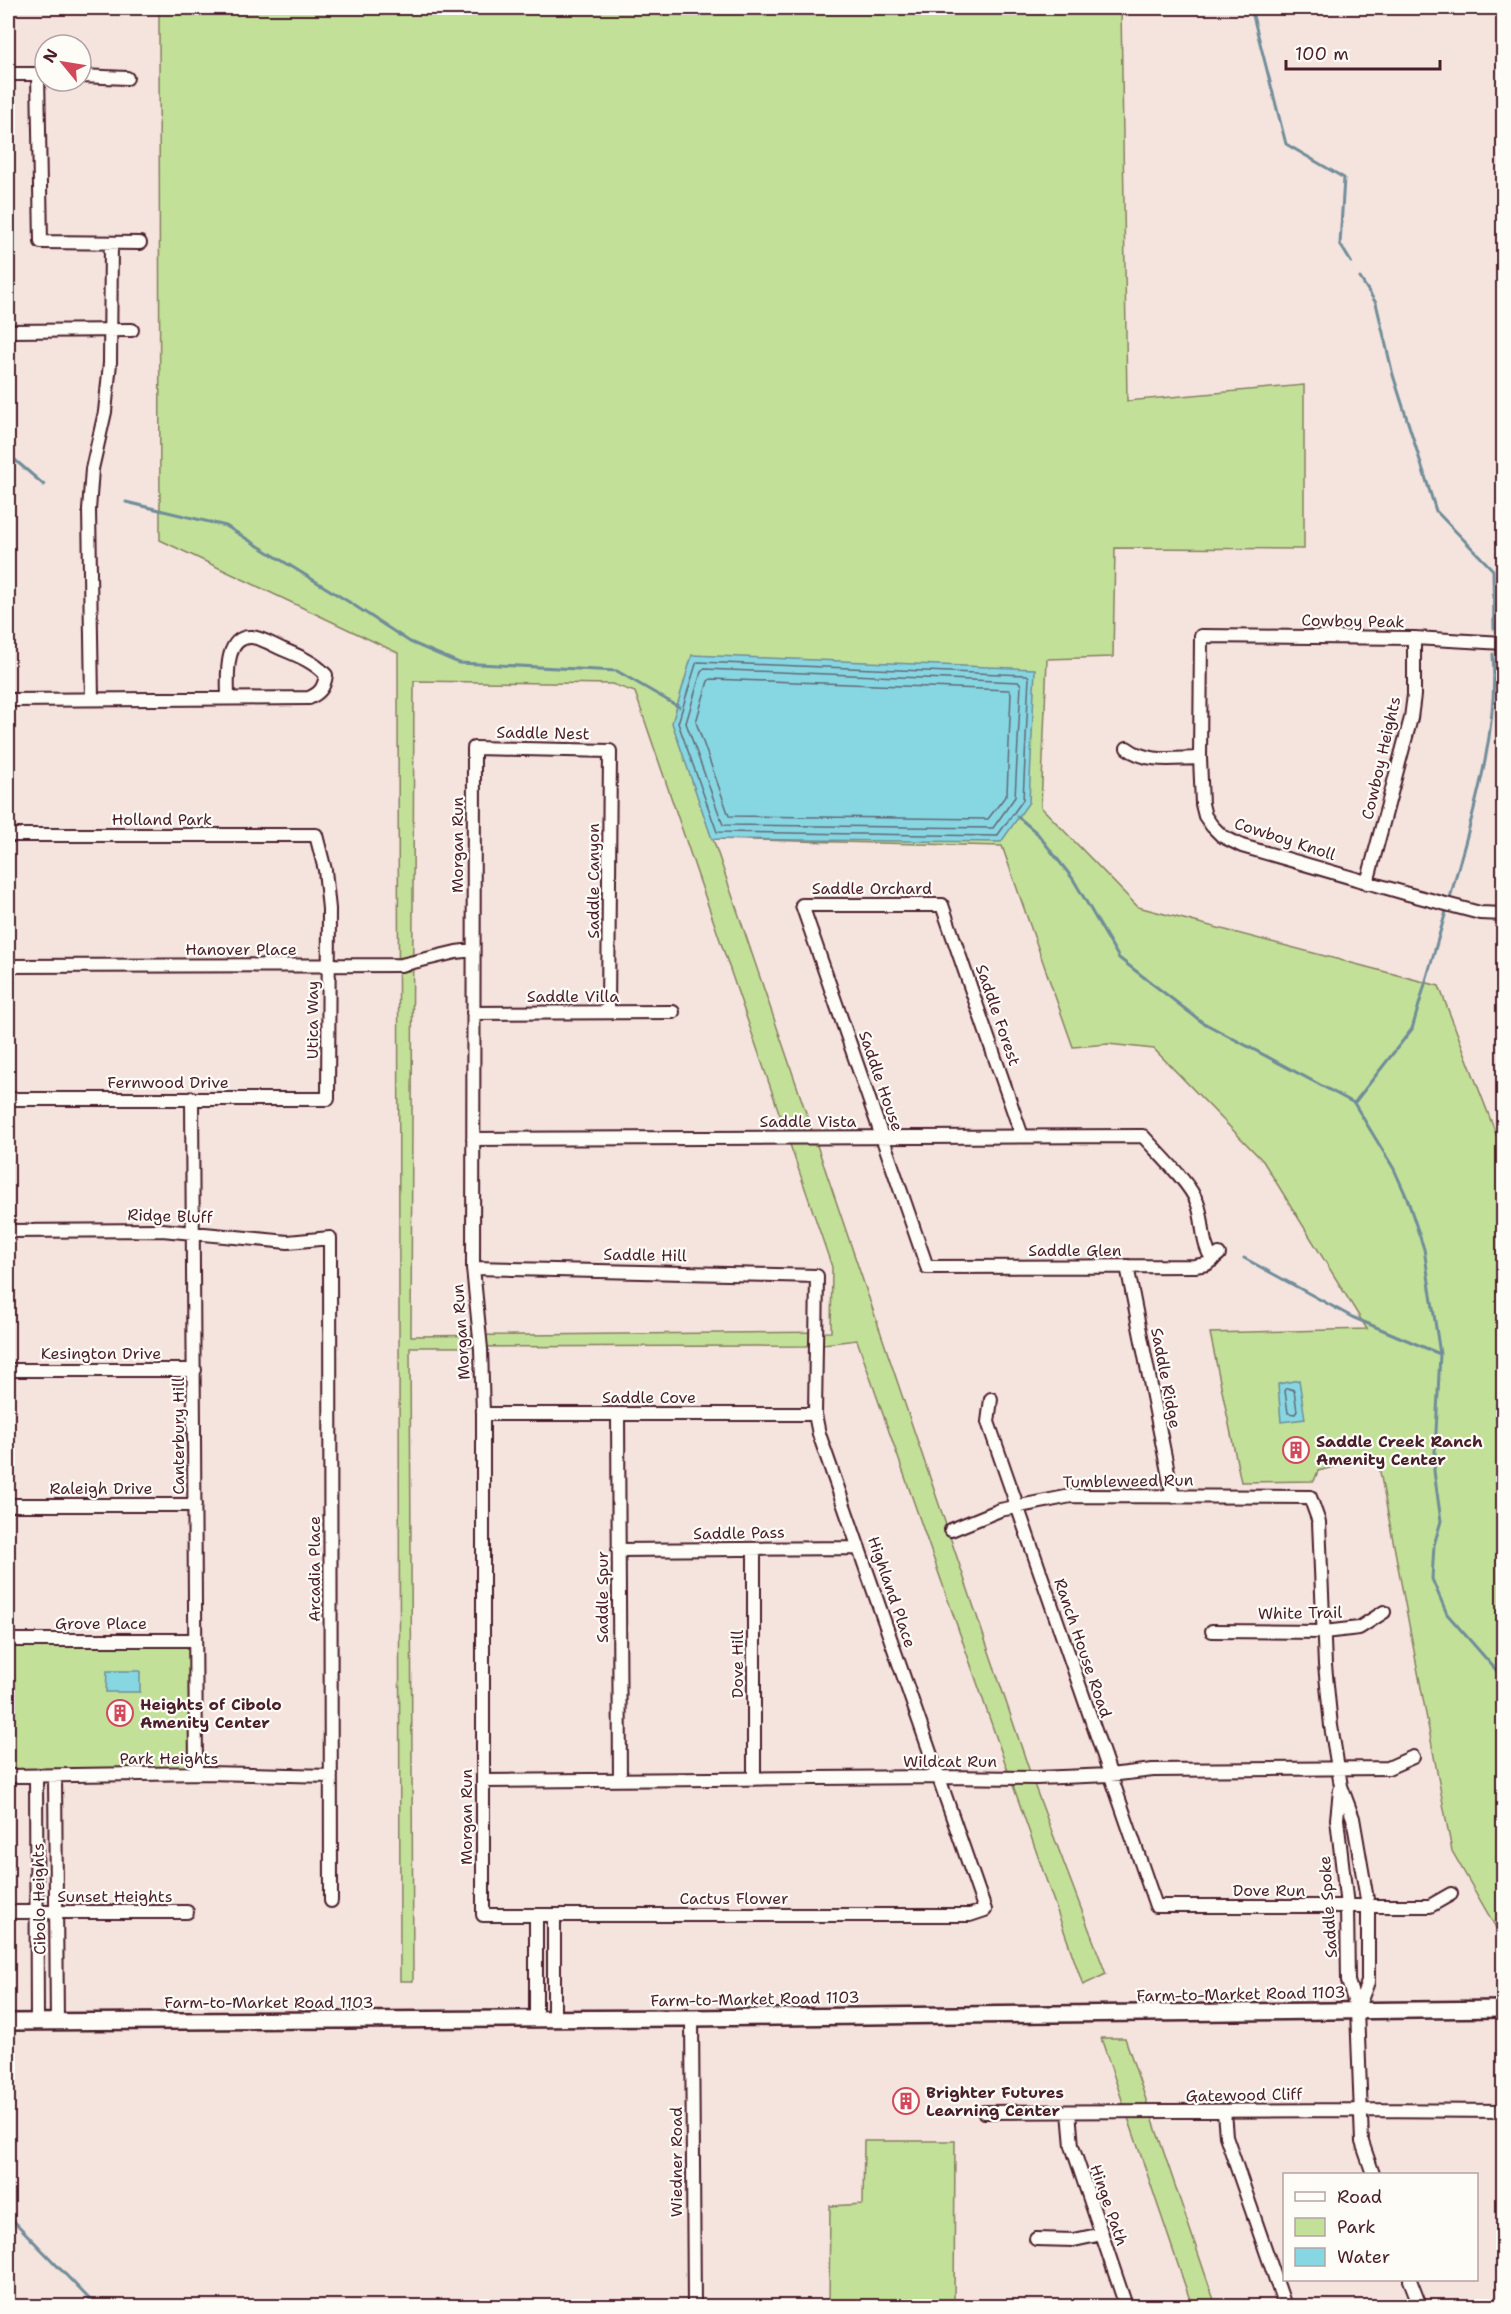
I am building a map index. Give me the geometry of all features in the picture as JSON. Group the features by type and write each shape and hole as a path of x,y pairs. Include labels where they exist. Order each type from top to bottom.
{"main road":[{"name":"Farm-to-Market Road 1103","path":"8,2022 692,2018 1503,2009"}],"street":[{"path":"8,74 33,74"},
{"path":"93,77 127,78"},
{"path":"42,93 41,242 140,243"},
{"path":"92,699 89,510 92,469 105,412 110,363 111,243"},
{"path":"8,331 132,330"},
{"name":"Cowboy Peak","path":"1201,636 1414,638 1503,643"},
{"name":"Cowboy Knoll","path":"1201,636 1200,758 1205,816 1222,836 1242,846 1367,883 1480,913 1503,914"},
{"path":"8,700 309,698 318,694 324,685 326,675 308,660 254,637 244,637 234,645 230,654 228,698"},
{"name":"Cowboy Heights","path":"1367,883 1411,718 1414,695 1414,638"},
{"name":"Saddle Nest","path":"474,748 610,751"},
{"name":"Morgan Run","path":"474,748 473,1268 481,1349 483,1414 483,1915"},
{"path":"1127,748 1138,756 1152,759 1200,758"},
{"name":"Saddle Canyon","path":"608,1012 610,751"},
{"name":"Holland Park","path":"8,835 316,835"},
{"name":"Utica Way","path":"316,835 327,881 328,1099"},
{"name":"Saddle Orchard","path":"802,905 942,905"},
{"name":"Saddle House","path":"802,905 927,1268"},
{"name":"Saddle Forest","path":"942,905 1022,1136"},
{"name":"Hanover Place","path":"8,966 401,965 473,950"},
{"name":"Saddle Villa","path":"473,1013 673,1012"},
{"name":"Canterbury Hill","path":"192,1098 196,1773"},
{"name":"Fernwood Drive","path":"8,1099 328,1099"},
{"name":"Saddle Vista","path":"473,1138 1143,1136 1195,1198 1200,1215 1203,1241 1216,1257"},
{"name":"Ridge Bluff","path":"8,1231 194,1231 288,1242 330,1238"},
{"name":"Arcadia Place","path":"330,1238 331,1901"},
{"name":"Saddle Glen","path":"927,1268 1201,1266 1216,1257"},
{"name":"Saddle Ridge","path":"1127,1266 1173,1497"},
{"name":"Saddle Hill","path":"473,1268 817,1276"},
{"name":"Highland Place","path":"817,1276 815,1414 819,1434 985,1910"},
{"name":"Kesington Drive","path":"8,1370 195,1370"},
{"name":"Ranch House Road","path":"991,1399 988,1422 1156,1906"},
{"name":"Saddle Cove","path":"483,1414 815,1414"},
{"name":"Saddle Spur","path":"618,1414 620,1780"},
{"name":"Tumbleweed Run","path":"951,1530 1000,1510 1071,1496 1310,1497"},
{"name":"Saddle Spoke","path":"1310,1497 1319,1522 1329,1706 1338,1770 1341,1786 1353,1818 1368,1905 1368,1982 1357,2010"},
{"name":"Raleigh Drive","path":"8,1504 195,1505"},
{"name":"Saddle Pass","path":"618,1550 859,1548"},
{"name":"Dove Hill","path":"754,1549 754,1779"},
{"name":"White Trail","path":"1212,1631 1324,1632 1359,1628 1384,1612"},
{"name":"Grove Place","path":"8,1640 195,1640"},
{"name":"Wildcat Run","path":"483,1781 1037,1778 1110,1775 1153,1770 1388,1768 1413,1757"},
{"name":"Park Heights","path":"8,1776 196,1773 331,1776"},
{"name":"Cibolo Heights","path":"36,1776 37,2021"},
{"name":"Cibolo Heights","path":"55,1776 57,2021"},
{"name":"Saddle Spoke","path":"1341,1786 1337,1819 1347,1906 1348,1982 1357,2010"},
{"name":"Dove Run","path":"1156,1906 1430,1906 1451,1894"},
{"name":"Cactus Flower","path":"483,1915 970,1915 985,1910"},
{"name":"Sunset Heights","path":"8,1912 187,1912"},
{"path":"536,1915 537,2018"},
{"path":"554,1915 554,2018"},
{"path":"1357,2010 1362,2142 1372,2173"},
{"name":"Wiedner Road","path":"692,2018 694,2307"},
{"name":"Gatewood Cliff","path":"984,2112 1503,2111"},
{"name":"Hinge Path","path":"1069,2112 1072,2146 1126,2307"},
{"path":"1224,2112 1226,2136 1285,2307"},
{"path":"1036,2239 1074,2240 1102,2234"},
{"path":"1410,2281 1420,2307"}],"green space":[{"path":"159,8 1121,8 1127,401 1304,385 1304,549 1115,548 1113,657 1047,659 1041,807 1138,907 1439,986 1503,1152 1503,1940 1452,1851 1377,1456 1318,1471 1314,1481 1241,1482 1210,1333 1367,1329 1263,1161 1154,1049 1108,1044 1073,1047 1002,846 713,839 1035,1787 1106,1974 1083,1985 857,1340 806,1346 410,1347 413,1981 400,1981 398,653 160,540","holes":["414,681 612,684 635,692 832,1267 831,1332 411,1336"]},
{"path":"8,1640 195,1640 196,1773 8,1775"},
{"path":"1101,2038 1125,2038 1216,2306 1192,2306"},
{"path":"864,2141 955,2141 954,2306 829,2306 830,2206 863,2204"}],"water":[{"path":"692,655 1035,669 1029,802 1001,842 712,839 672,723"},
{"path":"1299,1380 1305,1419 1281,1422 1278,1384"},
{"path":"107,1671 140,1671 140,1692 106,1692"}],"waterway":[{"path":"1251,8 1286,144 1344,178 1340,244 1351,262"},
{"path":"1360,278 1376,303 1393,375 1436,511 1493,570 1494,629"},
{"path":"8,454 44,485"},
{"path":"126,502 226,526 410,642 459,663 617,671 679,707"},
{"path":"1449,902 1474,811 1487,748 1492,717 1493,654"},
{"path":"1017,816 1037,833 1073,879 1119,958 1202,1022 1354,1103 1394,1169 1407,1198 1424,1249 1440,1354 1434,1471 1441,1521 1434,1545 1432,1579 1447,1614 1504,1682"},
{"path":"1355,1102 1412,1029 1447,908"},
{"path":"1244,1258 1352,1317 1440,1354"},
{"path":"8,2215 96,2306"}],"place":[{"name":"Saddle Creek Ranch Amenity Center","path":"1296,1450"},
{"name":"Heights of Cibolo Amenity Center","path":"120,1713"},
{"name":"Brighter Futures Learning Center","path":"906,2101"}]}
